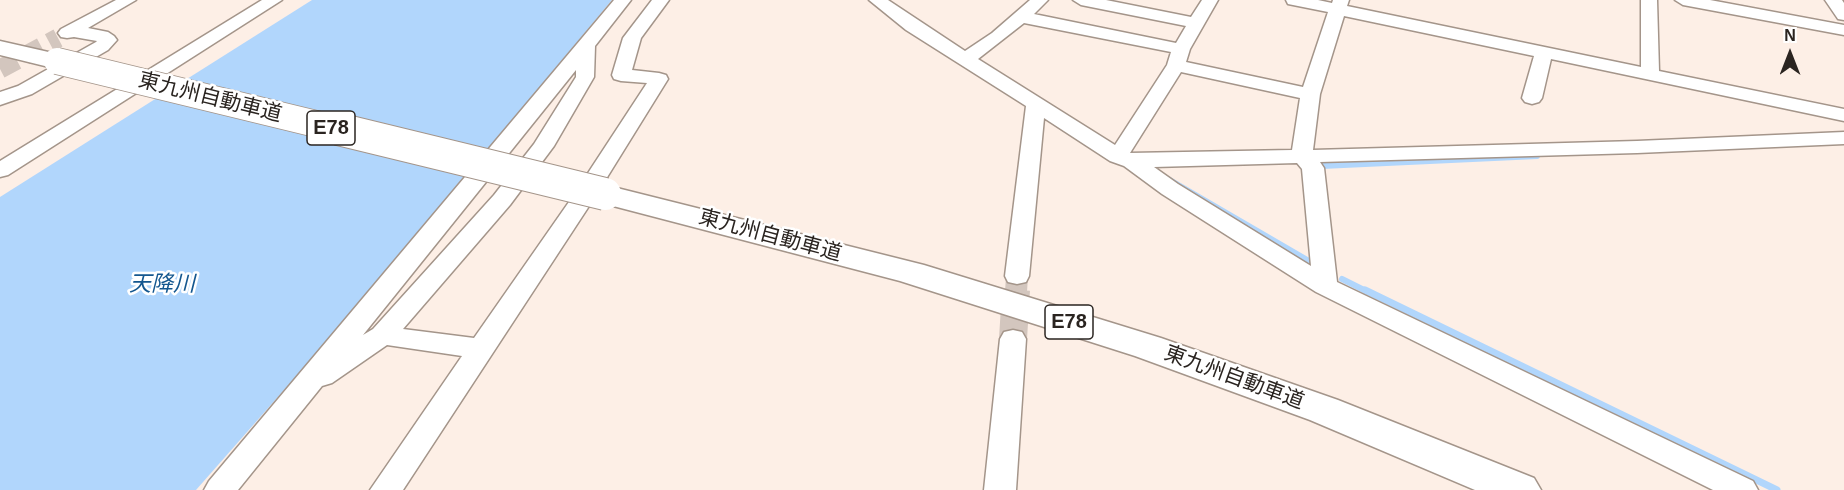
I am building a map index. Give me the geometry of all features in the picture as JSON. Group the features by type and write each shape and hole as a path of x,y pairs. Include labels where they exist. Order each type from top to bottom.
{"highway":[{"name":"東九州自動車道","path":"0,48 62,44 605,194 912,273 1148,347 1324,410 1519,490"}],"street":[{"path":"62,44 128,0"},
{"path":"0,157 115,81 260,0"},
{"path":"0,170 274,0"},
{"path":"220,490 298,392 623,0"},
{"path":"386,490 582,200 659,79 621,75 632,38 661,0"},
{"path":"877,0 912,26 1325,286 1742,490"},
{"path":"966,59 998,37 1040,0"},
{"path":"1081,0 1194,23"},
{"path":"1125,158 1194,23 1210,0"},
{"path":"1294,0 1340,4 1650,76 1844,115"},
{"path":"1649,0 1650,76"},
{"path":"1683,0 1844,30"},
{"path":"1833,0 1844,15"},
{"path":"1302,155 1310,94 1340,4"},
{"path":"1021,17 1310,94"},
{"path":"0,99 25,90 102,46 108,40 102,36 62,44"},
{"path":"298,392 382,335 502,200 543,146 585,77 586,44"},
{"path":"1532,98 1544,52"},
{"path":"1017,276 1036,103"},
{"path":"1125,158 1637,147 1844,138"},
{"path":"1302,155 1314,168 1325,286"},
{"path":"382,335 482,349"},
{"path":"1000,490 1013,339"}],"water":[{"name":"天降川","path":"312,0 612,0 358,306 196,490 0,490 0,197"}],"waterway":[{"path":"1322,166 1537,156"},
{"path":"1168,179 1309,261"},
{"path":"1342,279 1368,292"},
{"path":"1365,290 1777,490"}],"tunnel":[{"path":"0,69 58,38"},
{"path":"1016,292 1017,276"},
{"path":"1013,339 1016,290"}]}
